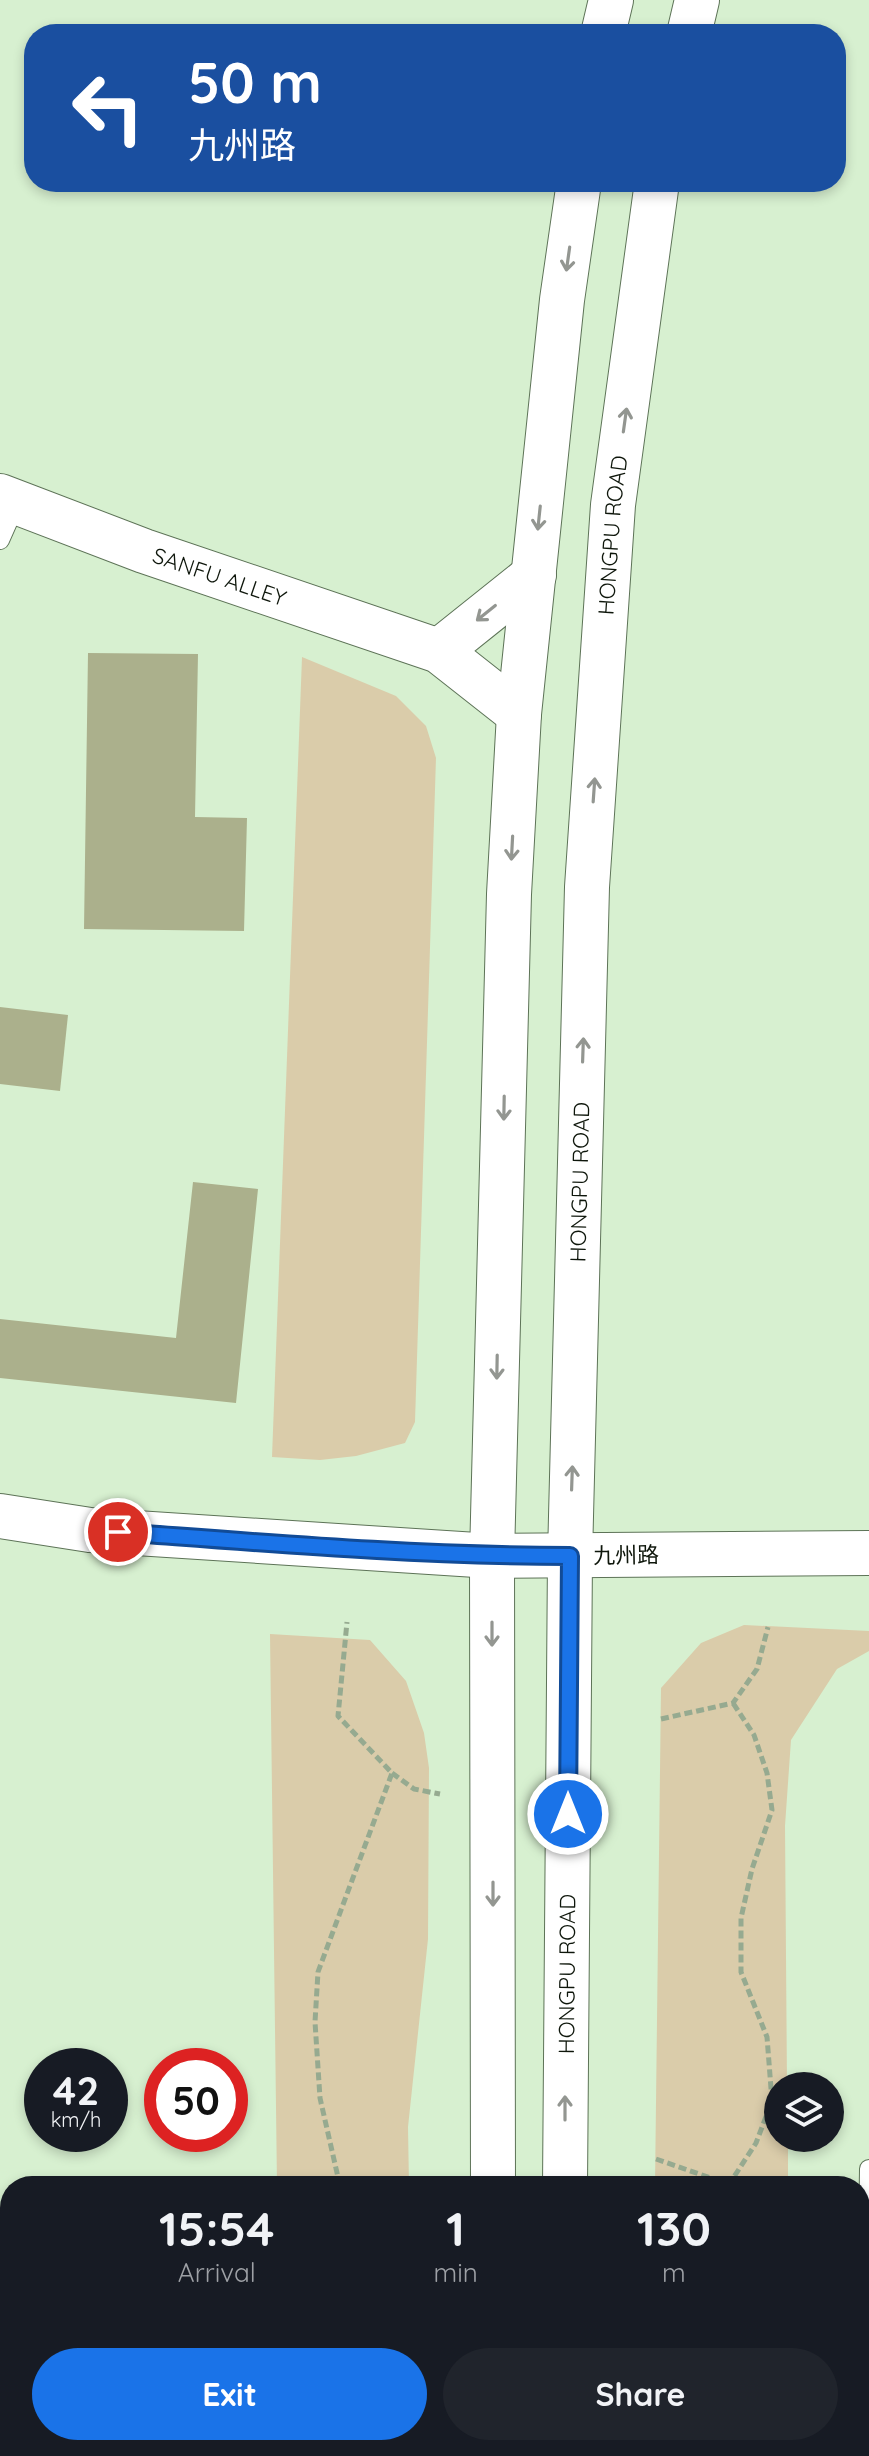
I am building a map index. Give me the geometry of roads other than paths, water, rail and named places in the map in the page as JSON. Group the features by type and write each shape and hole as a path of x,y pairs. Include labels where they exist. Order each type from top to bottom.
{"main road":[{"path":"605,24 611,0"},
{"path":"691,24 697,0"},
{"path":"493,2176 492,1556 509,894 519,714 562,300 578,192"},
{"name":"HONGPU ROAD","path":"565,2176 570,1556 588,871 613,505 656,192"},
{"name":"SANFU ALLEY","path":"5,513 144,551 439,651 519,714"},
{"path":"439,651 534,575"},
{"name":"九州路","path":"0,1516 90,1530 492,1556 869,1553"}]}
